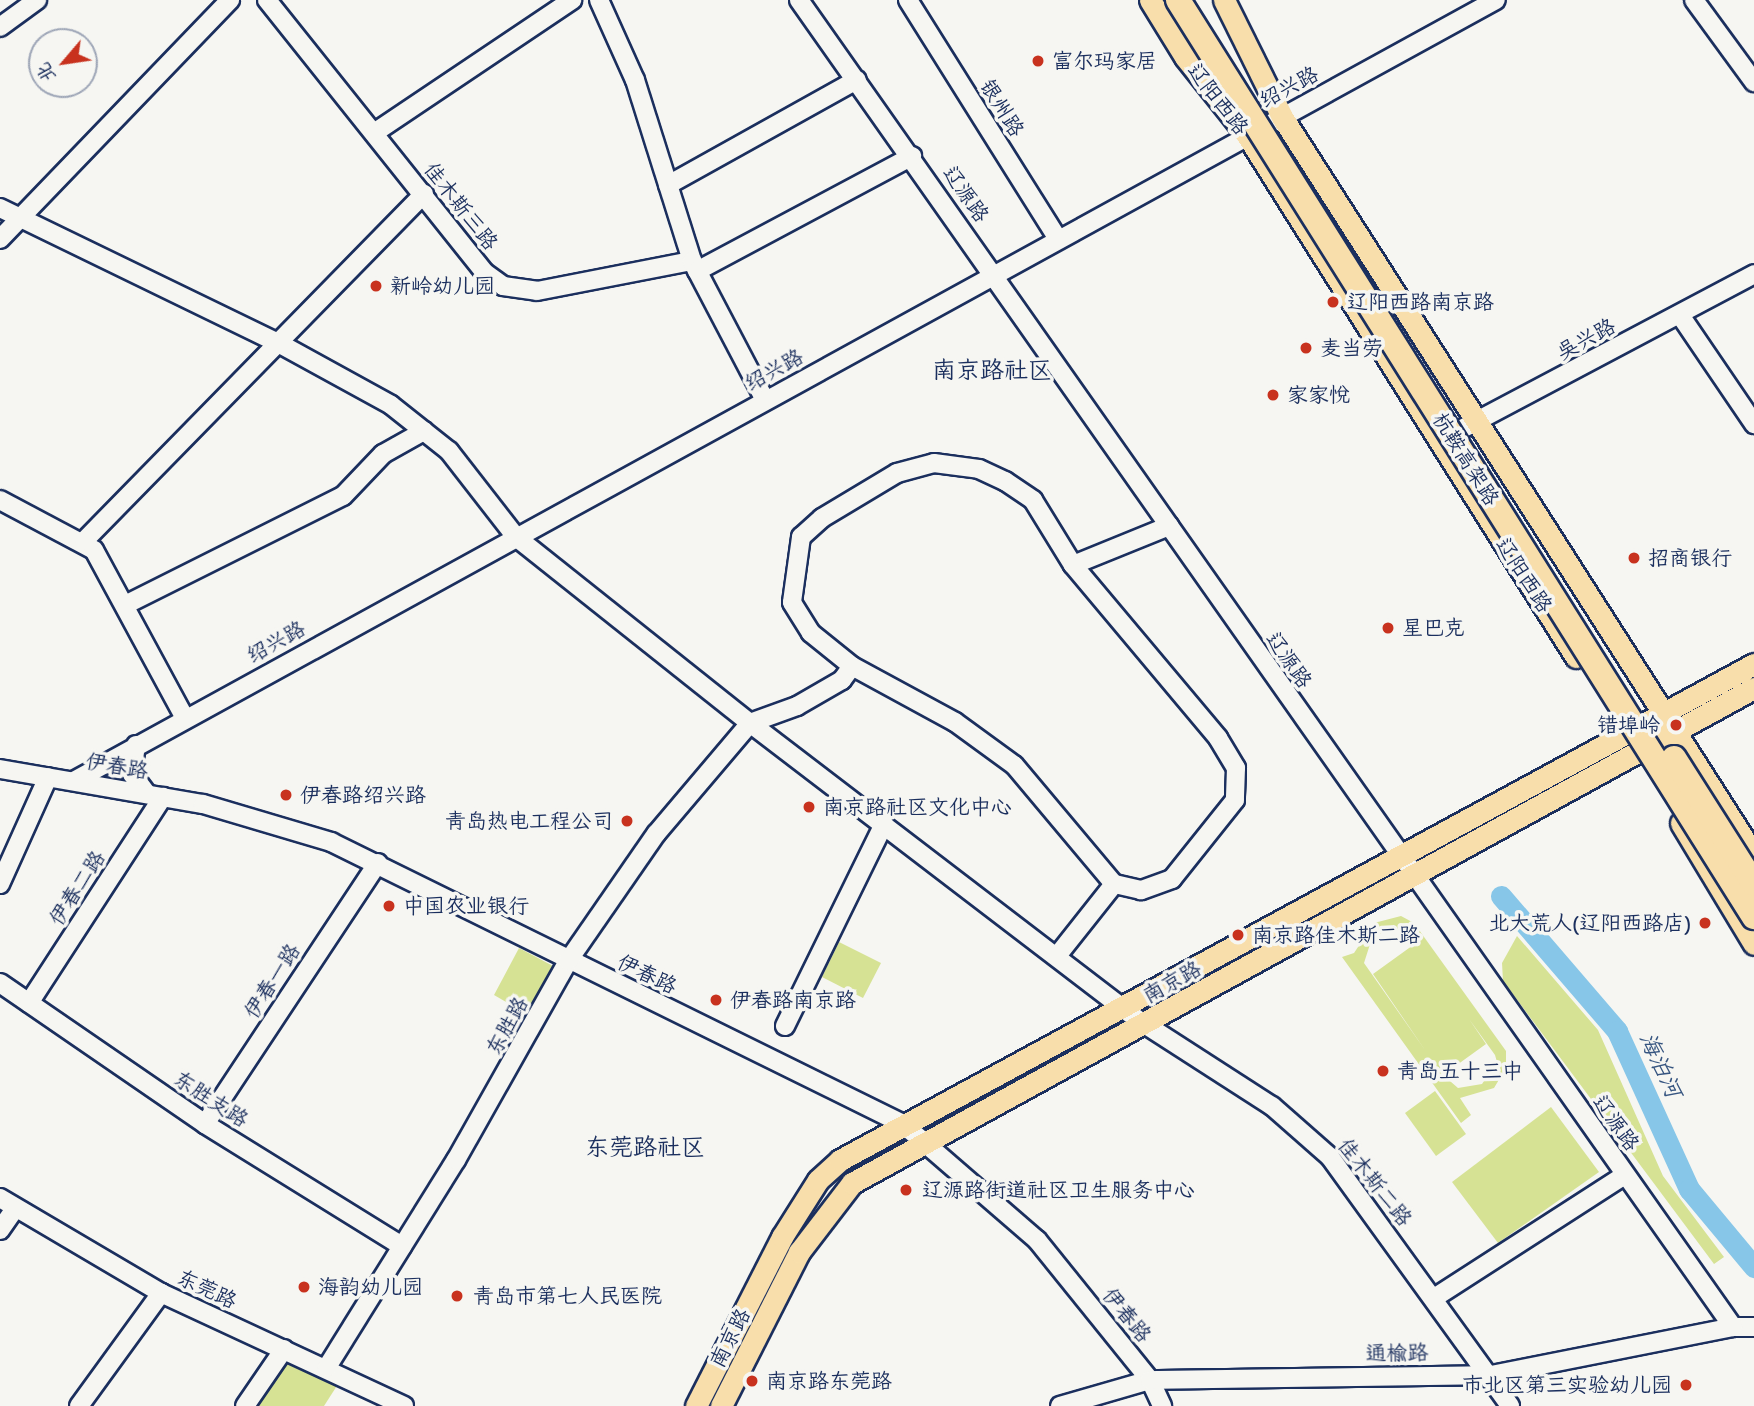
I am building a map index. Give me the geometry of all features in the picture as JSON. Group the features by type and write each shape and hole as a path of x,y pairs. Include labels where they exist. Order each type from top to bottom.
{"highway":[{"name":"杭鞍高架路","path":"1178,0 1754,917"},
{"name":"杭鞍高架路","path":"1195,0 1754,884"}],"main road":[{"name":"辽阳西路","path":"1150,0 1185,57 1247,135 1438,442 1632,744 1754,944"},
{"name":"辽阳西路","path":"1224,0 1282,117 1754,855"},
{"name":"南京路","path":"721,1406 829,1206 852,1183 1410,875 1632,744 1665,713 1754,664"},
{"name":"南京路","path":"696,1406 818,1180 903,1124 1125,1007 1396,856 1632,744 1677,731 1754,688"}],"street":[{"path":"0,27 37,0"},
{"path":"0,239 230,0"},
{"name":"佳木斯三路","path":"267,0 484,272 503,286 537,290 695,266 912,156"},
{"path":"374,133 572,0"},
{"path":"599,0 635,79 695,266 765,401"},
{"name":"辽源路","path":"799,0 912,156 1396,856 1733,1327"},
{"name":"银州路","path":"908,0 1058,239"},
{"name":"绍兴路","path":"74,781 1496,0"},
{"path":"1694,0 1754,82"},
{"path":"668,185 857,80"},
{"path":"84,541 282,345 424,194"},
{"name":"佳木斯二路","path":"0,208 282,345 391,405 424,431 449,451 516,537 750,723 1143,1023 1272,1106 1330,1157 1491,1375 1510,1406"},
{"name":"吴兴路","path":"1438,442 1754,274"},
{"path":"1680,315 1754,425"},
{"path":"127,604 343,496 383,454 424,431"},
{"path":"934,463 979,469 1005,481 1033,500 1073,565 1218,738 1236,768 1235,800 1172,879 1141,890 1114,884 1014,765 955,722 852,666 811,633 792,603 790,581 801,537 897,473 934,463"},
{"path":"0,500 84,541 127,604 185,718"},
{"path":"1073,565 1168,526"},
{"path":"750,723 797,706 842,680 852,666"},
{"name":"东胜路","path":"327,1367 402,1246 568,961 679,802 750,723"},
{"path":"136,746 132,774 155,796"},
{"name":"伊春路","path":"0,769 155,796 269,822 378,863 568,961 903,1124 927,1140 1037,1240 1150,1380 1162,1406"},
{"path":"0,884 48,777"},
{"name":"伊春二路","path":"29,1003 155,796"},
{"path":"785,1026 884,824"},
{"name":"伊春一路","path":"205,1124 378,863"},
{"path":"1057,956 1114,884"},
{"name":"东胜支路","path":"0,983 205,1124 402,1246"},
{"path":"1434,1298 1625,1175"},
{"name":"东莞路","path":"0,1198 14,1210 160,1293 327,1367 404,1406"},
{"path":"0,1230 14,1210"},
{"path":"79,1406 160,1293"},
{"path":"1733,1327 1754,1327"},
{"name":"通榆路","path":"1060,1406 1150,1380 1491,1375 1733,1327"},
{"path":"245,1406 284,1349"}],"green space":[{"path":"1401,916 1414,923 1506,1051 1506,1068 1494,1088 1460,1098 1471,1115 1461,1123 1342,957 1354,953 1374,923","holes":["1391,928 1407,930 1416,943 1373,974 1425,1050 1364,963 1372,938","1469,1019 1495,1055 1497,1062 1482,1084 1458,1088 1443,1075 1486,1044"]},
{"path":"1517,936 1598,1030 1663,1176 1724,1257 1714,1264 1503,981 1502,963"},
{"path":"839,942 881,963 863,998 822,977"},
{"path":"519,948 555,967 530,1016 494,995"},
{"path":"1435,1091 1466,1134 1436,1156 1405,1113"},
{"path":"1551,1107 1599,1172 1498,1243 1452,1182"},
{"path":"291,1358 340,1381 324,1406 256,1406"}],"waterway":[{"name":"海泊河","path":"1501,896 1617,1031 1689,1189 1754,1267"}],"place":[{"name":"富尔玛家居","path":"1038,61"},
{"name":"新岭幼儿园","path":"376,286"},
{"name":"辽阳西路南京路","path":"1333,302"},
{"name":"麦当劳","path":"1306,348"},
{"name":"家家悦","path":"1273,395"},
{"name":"招商银行","path":"1634,558"},
{"name":"星巴克","path":"1388,628"},
{"name":"错埠岭","path":"1676,725"},
{"name":"伊春路绍兴路","path":"286,795"},
{"name":"南京路社区文化中心","path":"809,807"},
{"name":"青岛热电工程公司","path":"627,821"},
{"name":"中国农业银行","path":"389,906"},
{"name":"北大荒人(辽阳西路店)","path":"1705,923"},
{"name":"南京路佳木斯二路","path":"1238,935"},
{"name":"伊春路南京路","path":"716,1000"},
{"name":"青岛五十三中","path":"1383,1071"},
{"name":"辽源路街道社区卫生服务中心","path":"906,1190"},
{"name":"海韵幼儿园","path":"304,1287"},
{"name":"青岛市第七人民医院","path":"457,1296"},
{"name":"南京路东莞路","path":"752,1381"},
{"name":"市北区第三实验幼儿园","path":"1686,1385"}],"district":[{"name":"南京路社区","path":"992,370"},
{"name":"东莞路社区","path":"645,1147"}]}
